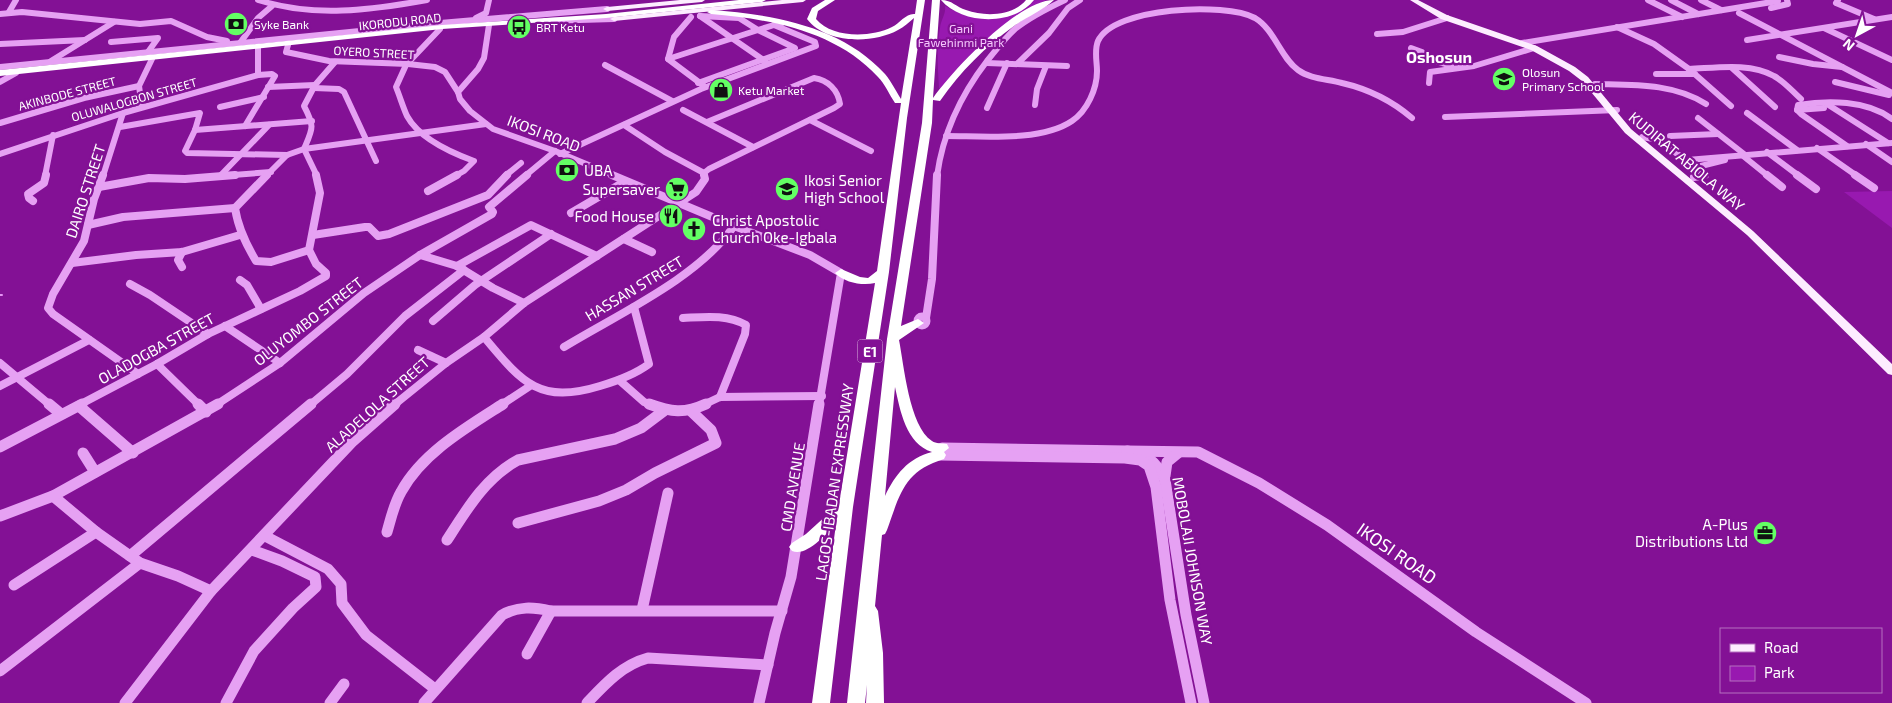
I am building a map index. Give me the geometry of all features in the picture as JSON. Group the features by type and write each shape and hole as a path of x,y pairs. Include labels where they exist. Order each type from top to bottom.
{"highway":[{"name":"IKORODU ROAD","path":"0,71 494,20 576,16 738,0"},
{"name":"IKORODU ROAD","path":"0,71 442,27 762,0"},
{"path":"831,0 814,9 810,16 811,20 819,28 833,34 852,36 879,35 901,26 912,16"},
{"path":"898,101 914,0"},
{"name":"LAGOS-IBADAN EXPRESSWAY","path":"821,703 846,507 883,272 902,118 921,0"},
{"name":"E1","path":"856,703 893,339 927,123 936,0"},
{"path":"937,99 935,82 945,0"},
{"path":"945,0 962,12 984,16 1013,13 1026,7 1030,0"},
{"path":"927,123 937,99 962,65 983,45 1016,20 1050,0"},
{"path":"576,16 607,9"},
{"path":"694,14 740,14 832,40 864,59 879,73 898,101 902,118"},
{"path":"576,16 614,19"},
{"path":"841,273 857,280 870,282 878,278 883,272"},
{"path":"900,301 909,314 921,319"},
{"path":"921,319 893,339 904,397 915,430 925,443 940,451"},
{"path":"873,549 893,495 902,479 911,467 940,451"},
{"path":"797,547 811,538 846,507"},
{"path":"867,601 872,616 875,646 875,703"}],"main road":[{"name":"IKORODU ROAD","path":"607,9 702,0"},
{"name":"IKORODU ROAD","path":"614,19 694,14 803,0"},
{"name":"KUDIRAT ABIOLA WAY","path":"1413,0 1447,18 1528,44 1560,60 1585,78 1613,110 1774,254 1892,370"},
{"name":"KUDIRAT ABIOLA WAY","path":"1421,0 1464,21 1565,59 1592,78 1628,131 1681,171 1695,172 1772,242 1892,361"}],"street":[{"path":"9,12 16,0"},
{"path":"258,0 272,6 295,9 339,10 389,7 427,0"},
{"path":"470,20 486,13 489,0"},
{"path":"458,92 478,69 484,58 494,20 492,13 493,0"},
{"path":"921,319 930,290 939,162 946,136 965,91 1001,43 1014,30 1065,0"},
{"path":"1018,63 1049,33 1068,8 1080,0"},
{"path":"1648,0 1681,17 1693,20 1784,6 1788,4 1787,0"},
{"path":"1672,0 1698,14"},
{"path":"1701,0 1721,10"},
{"path":"1730,0 1744,7"},
{"path":"1760,0 1767,3"},
{"path":"1838,0 1836,2 1874,19"},
{"path":"1429,83 1430,72 1454,67 1474,66 1528,44 1616,26 1639,24 1778,1"},
{"path":"0,14 9,12 143,24 166,21 176,22 207,37 240,43 264,12 272,6"},
{"name":"IKORODU ROAD","path":"0,71 16,73 152,60 440,29 494,20 607,9"},
{"path":"946,136 995,136 1038,132 1056,128 1072,121 1088,102 1096,82 1098,40 1111,26 1146,14 1182,10 1233,11 1254,18 1263,25 1298,69 1373,93 1396,104 1412,118"},
{"path":"1738,13 1845,67 1892,94"},
{"path":"694,14 739,18 758,30 795,48 698,83"},
{"path":"694,14 731,38 759,61"},
{"path":"694,14 724,40 759,61 769,64"},
{"path":"668,59 674,37 694,14"},
{"path":"1747,40 1892,17"},
{"path":"1377,34 1403,32 1447,18"},
{"name":"IKORODU ROAD","path":"0,71 48,62 470,20 614,19"},
{"path":"48,62 115,20"},
{"path":"668,59 778,24"},
{"name":"OLUYOMBO STREET","path":"0,516 53,496 133,453 206,412 280,364 364,293 420,255 492,214 493,212 489,207 557,153 624,125 706,87 816,46 815,42 778,24"},
{"path":"1616,26 1650,41 1689,69 1731,106"},
{"path":"1824,28 1892,60"},
{"path":"428,191 464,171 474,161 442,149 423,133 408,118 396,87 406,65 440,29"},
{"path":"111,42 158,38 148,52"},
{"path":"0,44 85,40"},
{"name":"OYERO STREET","path":"288,45 286,52 335,62 406,65 441,69 446,71 452,86 458,92"},
{"path":"258,48 258,75"},
{"path":"1411,48 1422,52 1429,59 1454,67"},
{"path":"1779,57 1813,64 1845,67"},
{"path":"668,59 698,83 706,87"},
{"path":"142,107 139,86 152,60"},
{"path":"235,208 240,235 256,261 271,262 309,250 320,193 316,174 304,149 312,129 312,121 304,106 315,86 335,62"},
{"path":"987,63 1067,66"},
{"path":"987,108 1007,63"},
{"path":"605,65 672,102"},
{"path":"1036,105 1037,89 1046,66"},
{"path":"1689,69 1732,68 1757,70 1771,74 1801,99"},
{"path":"1732,68 1775,107"},
{"path":"0,82 16,73"},
{"name":"OLUWALOGBON STREET","path":"0,154 142,107 258,75 272,74 275,76 268,88"},
{"path":"1656,74 1695,74"},
{"path":"624,125 665,152 704,173 834,108 840,104 840,99 830,86 820,78 808,80 707,122"},
{"path":"1835,82 1892,94"},
{"path":"1596,84 1667,88 1697,97 1706,104"},
{"name":"AKINBODE STREET","path":"0,123 84,98 139,86"},
{"path":"245,126 268,88 315,86 343,90 364,139 376,161"},
{"name":"IKOSI ROAD","path":"458,92 460,99 486,124 517,139 557,153 624,182 779,242 810,255 841,273"},
{"path":"220,107 264,96"},
{"path":"1797,110 1798,105 1806,103 1826,103 1872,108 1892,119"},
{"path":"1826,103 1890,143"},
{"path":"1797,110 1833,107"},
{"path":"683,110 753,147"},
{"path":"1445,117 1613,110"},
{"path":"1797,110 1847,146"},
{"name":"DAIRO STREET","path":"123,113 120,127 94,199 84,241 52,294 48,308 53,314 138,374"},
{"path":"120,127 200,113 185,152 187,153 287,155 304,149 364,139 486,124"},
{"path":"1746,113 1797,150"},
{"path":"1698,118 1740,155 1782,187"},
{"path":"810,120 872,151"},
{"path":"195,130 312,121"},
{"path":"220,176 269,125"},
{"path":"1670,136 1718,134"},
{"path":"33,201 29,198 28,194 44,183 53,135"},
{"path":"1642,137 1656,138 1687,160 1695,172 1740,155"},
{"path":"1687,160 1890,143"},
{"path":"1866,144 1892,162"},
{"path":"1817,148 1874,188"},
{"path":"1767,152 1816,189"},
{"path":"88,225 123,217 235,208 287,155"},
{"path":"313,235 369,227 374,234 383,236 477,200 492,192 502,179 521,163"},
{"path":"99,187 149,178 271,172"},
{"name":"ALADELOLA STREET","path":"126,703 211,591 252,550 353,441 446,363 484,337 524,303 701,188 705,179 704,173"},
{"path":"571,213 624,182"},
{"path":"477,200 489,207"},
{"path":"0,671 135,559 347,374 405,316 460,268 528,225 534,225 597,256"},
{"name":"HASSAN STREET","path":"564,347 634,307 710,256 725,241 734,226"},
{"path":"433,321 444,310 551,234"},
{"path":"72,263 136,255 182,252 240,235"},
{"path":"624,239 652,252"},
{"name":"OLADOGBA STREET","path":"0,447 157,364 208,334 300,291 326,276 326,273 316,264 309,250"},
{"path":"182,252 178,260 182,266"},
{"path":"420,255 460,268 482,282 524,303"},
{"name":"CMD AVENUE","path":"759,703 797,547 841,273"},
{"path":"240,280 247,285 261,309"},
{"path":"130,284 150,294 186,321 208,334"},
{"path":"484,337 530,386 543,392 560,396 589,391 619,380 649,364 634,307"},
{"path":"683,318 728,318 746,324 745,334 720,397"},
{"path":"225,326 280,364"},
{"path":"0,386 89,340"},
{"path":"418,350 446,363"},
{"path":"0,363 61,414"},
{"path":"157,364 206,412"},
{"path":"619,380 644,402 665,410 691,411 720,397 822,396"},
{"path":"387,532 402,489 414,474 438,450 530,386"},
{"path":"79,406 133,453"},
{"path":"447,540 480,492 504,466 518,460 615,439 641,428 665,410"},
{"path":"518,523 599,501 626,490 655,473 716,443 713,433 691,411"},
{"path":"940,451 1127,452 1140,455"},
{"path":"940,451 1115,458 1140,455"},
{"name":"IKOSI ROAD","path":"1140,455 1190,451 1205,454 1298,506 1376,559 1476,632 1586,703"},
{"path":"82,453 95,472"},
{"path":"1159,466 1178,453"},
{"name":"MOBOLAJI JOHNSON WAY","path":"1140,455 1146,463 1159,466"},
{"name":"MOBOLAJI JOHNSON WAY","path":"1159,466 1165,480 1186,615 1204,703"},
{"name":"MOBOLAJI JOHNSON WAY","path":"1159,466 1156,488 1170,600 1191,703"},
{"path":"642,610 668,493"},
{"path":"53,496 96,532 135,559 211,591"},
{"path":"14,585 96,532"},
{"path":"265,536 328,569 341,584 342,602 366,635 436,689"},
{"path":"226,703 254,651 293,608 316,587 317,583 315,577 282,561 252,550"},
{"path":"424,703 502,615 515,608 524,606 552,611 782,611"},
{"path":"527,654 552,611"},
{"path":"587,703 620,670 635,660 648,658 768,665"},
{"path":"330,703 344,684"}],"green space":[{"name":"Gani Fawehinmi Park","path":"1033,0 1046,0 989,38 964,61 941,89 939,88 938,43 945,6 964,14 993,16 1023,10"},
{"path":"1892,191 1892,228 1844,192"}],"place":[{"name":"Syke Bank","path":"236,24"},
{"name":"BRT Ketu","path":"519,27"},
{"name":"Olosun Primary School","path":"1504,79"},
{"name":"Ketu Market","path":"721,90"},
{"name":"UBA","path":"567,170"},
{"name":"Supersaver","path":"677,189"},
{"name":"Ikosi Senior High School","path":"787,189"},
{"name":"Food House","path":"671,216"},
{"name":"Christ Apostolic Church Oke-Igbala","path":"694,229"},
{"name":"A-Plus Distributions Ltd","path":"1765,533"}],"district":[{"name":"Oshosun","path":"1439,56"}]}
